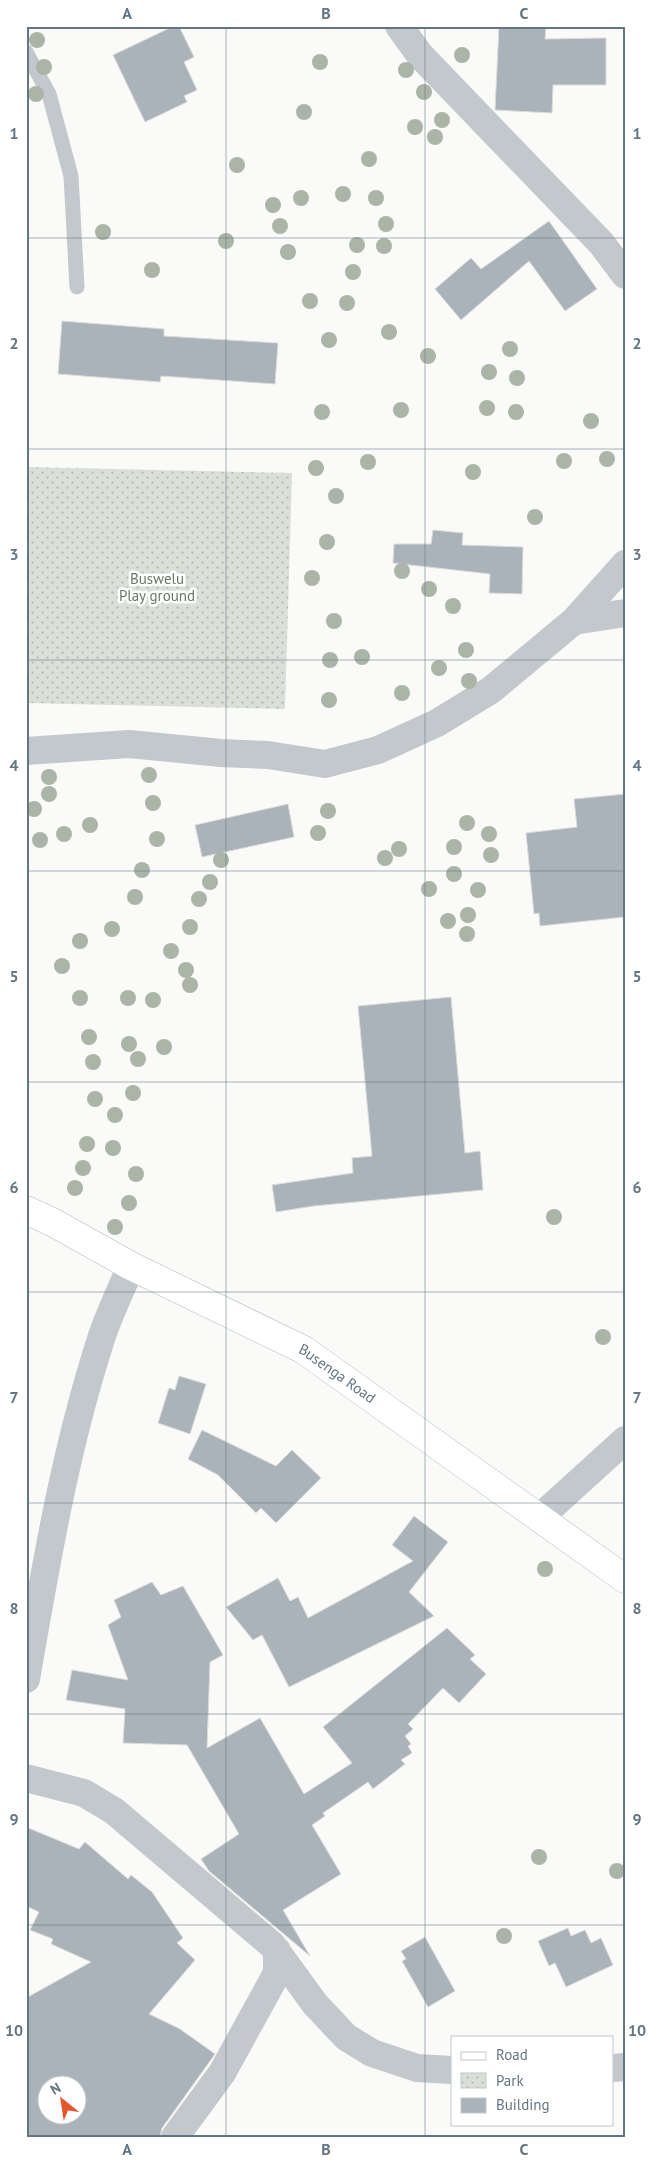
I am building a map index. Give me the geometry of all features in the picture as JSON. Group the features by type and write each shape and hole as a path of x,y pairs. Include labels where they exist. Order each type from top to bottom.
{"street":[{"path":"399,26 420,56 602,244 625,275"},
{"path":"26,751 129,744 221,753 268,755 325,764 378,750 437,723 491,690 574,621 625,564"},
{"path":"574,621 625,613"},
{"name":"Busenga Road","path":"26,1210 54,1223 131,1266 304,1350 625,1579"},
{"path":"26,1679 50,1537 65,1466 101,1338 131,1266"},
{"path":"539,1518 625,1440"},
{"path":"26,1778 84,1793 114,1811 277,1951 315,2004 346,2037 372,2053 417,2068 451,2070"},
{"path":"175,2137 222,2072 277,1973 277,1951"}],"lane":[{"path":"26,52 49,94 71,176 77,287"}],"green space":[{"name":"Buswelu Play ground","path":"26,467 292,473 285,709 26,703"}],"building":[{"path":"174,26 179,26 194,57 184,62 197,90 184,96 187,102 145,122 113,55"},
{"path":"499,26 546,26 545,39 606,38 606,85 553,85 552,113 495,110"},
{"path":"549,221 597,289 565,311 529,261 461,320 435,289 471,258 481,269"},
{"path":"62,321 164,329 164,336 278,343 275,384 161,376 160,382 58,374"},
{"path":"433,530 463,533 462,545 523,547 522,594 489,593 490,574 393,563 394,544 431,544"},
{"path":"625,794 625,917 540,926 539,913 534,914 526,833 577,827 574,799"},
{"path":"288,804 294,837 202,857 195,825"},
{"path":"451,997 465,1153 480,1151 483,1190 314,1206 276,1212 272,1185 353,1173 352,1158 372,1156 358,1006"},
{"path":"179,1376 206,1384 190,1434 158,1423 169,1388 175,1390"},
{"path":"202,1430 276,1466 292,1450 321,1478 276,1523 261,1508 256,1513 218,1475 188,1459"},
{"path":"414,1516 448,1542 409,1592 434,1616 289,1687 262,1635 253,1640 226,1607 278,1578 290,1601 298,1597 308,1618 413,1561 392,1545"},
{"path":"152,1582 161,1595 183,1586 223,1655 210,1662 207,1748 260,1718 304,1794 352,1763 323,1727 447,1628 475,1655 470,1659 486,1674 459,1703 443,1688 408,1724 413,1729 405,1736 411,1744 408,1746 412,1753 401,1760 405,1764 373,1789 368,1782 323,1813 325,1816 312,1825 341,1874 283,1910 310,1956 209,1871 201,1859 239,1834 187,1745 123,1743 125,1709 66,1700 72,1670 128,1680 108,1625 121,1617 114,1600"},
{"path":"26,1827 79,1849 85,1842 128,1879 131,1875 152,1892 183,1938 177,1943 195,1960 149,2014 180,2029 215,2054 162,2128 160,2137 26,2137 26,1998 91,1962 51,1944 53,1939 30,1930 39,1912 26,1906"},
{"path":"568,1928 571,1936 585,1930 591,1943 601,1938 613,1965 566,1987 555,1963 549,1966 538,1941"},
{"path":"425,1937 455,1991 428,2007 402,1961 406,1959 401,1951"}]}
